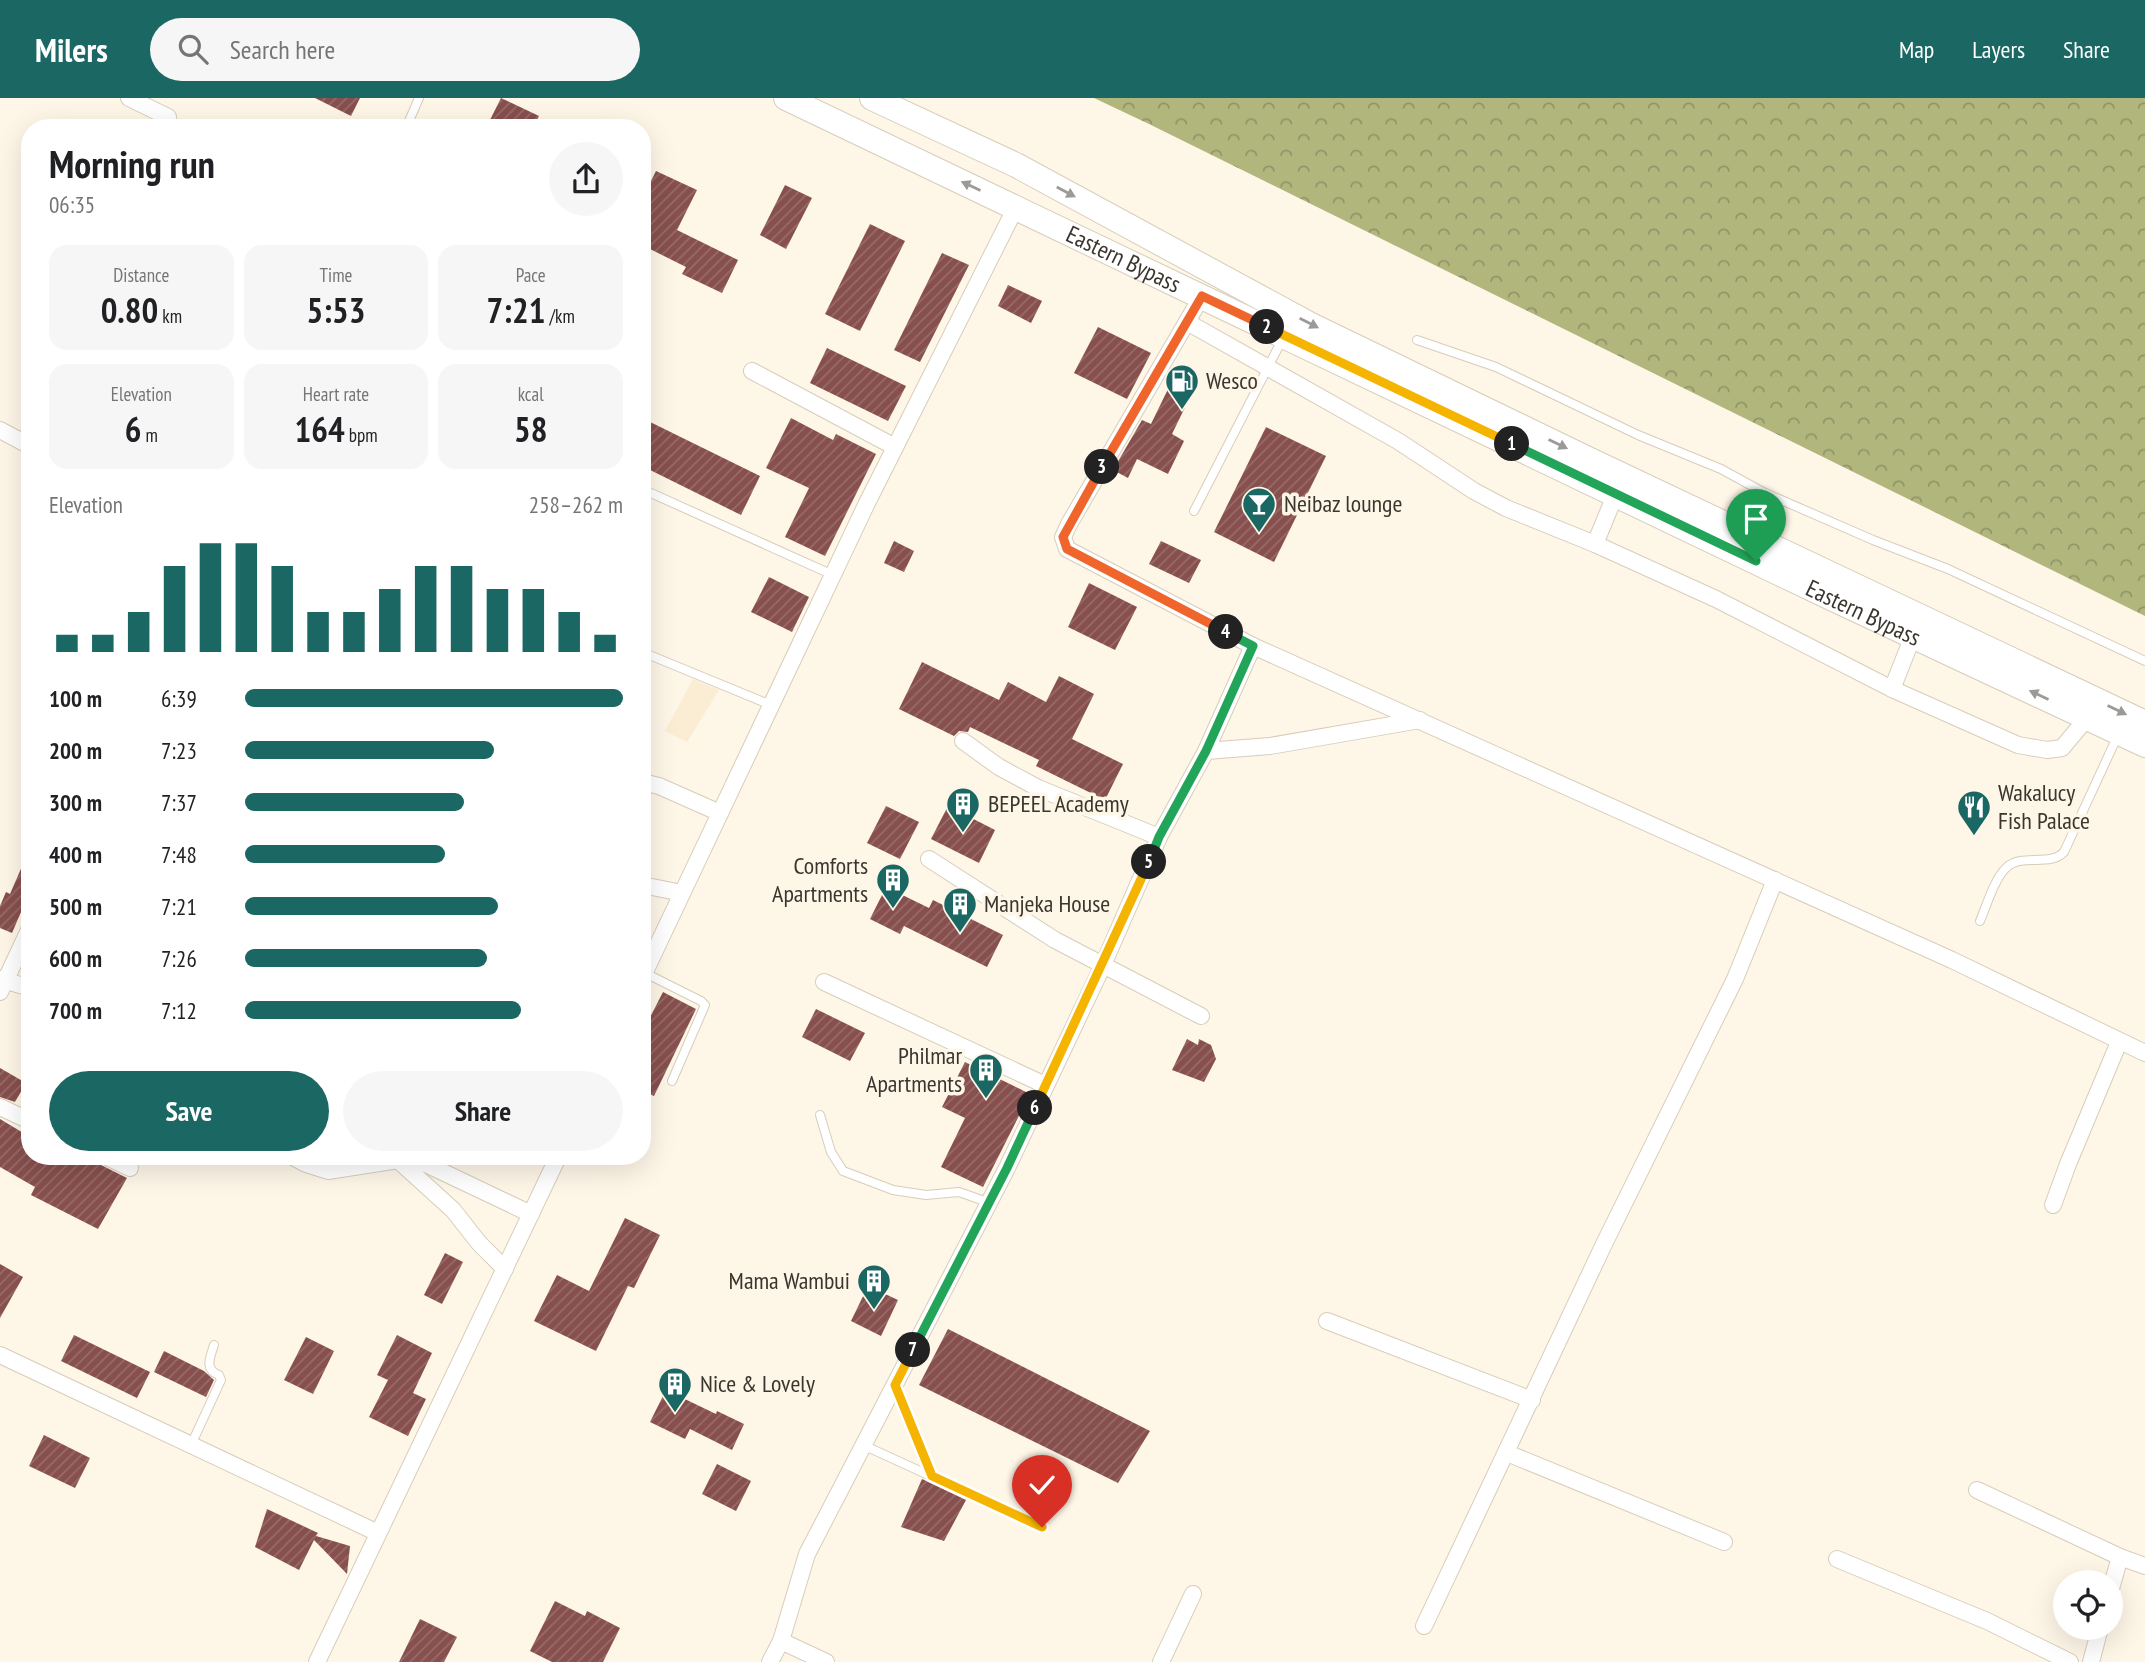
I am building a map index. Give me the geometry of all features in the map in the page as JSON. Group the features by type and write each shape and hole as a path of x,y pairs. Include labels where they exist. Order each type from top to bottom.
{"main road":[{"name":"Eastern Bypass","path":"786,98 1913,636 1981,657 2145,723"},
{"name":"Eastern Bypass","path":"872,98 1016,165 1311,325 1600,465 1981,657 2087,718 2145,745"}],"street":[{"path":"129,98 168,117"},
{"path":"651,958 895,447 1016,207"},
{"path":"1202,296 1063,537 1067,549 1253,646 1952,960 2145,1054"},
{"path":"1187,323 1398,440 1474,491 1506,508 1595,544 1716,599 1892,689 2018,745 2047,750 2062,748 2087,718"},
{"path":"752,371 895,447"},
{"path":"0,430 21,441"},
{"path":"1595,544 1616,493"},
{"path":"1892,689 1913,636"},
{"path":"770,1662 781,1641 807,1554 990,1203 1103,965 1159,837 1206,751 1253,646"},
{"path":"1206,751 1270,747 1420,720"},
{"path":"963,741 999,767 1038,788 1159,837"},
{"path":"651,784 720,813"},
{"path":"929,859 1055,940 1201,1016"},
{"path":"1424,1626 1604,1244 1735,979 1774,880"},
{"path":"651,887 682,893"},
{"path":"21,946 2,984 21,987"},
{"path":"824,982 1045,1085"},
{"path":"2053,1205 2119,1042"},
{"path":"0,1107 21,1117"},
{"path":"124,1165 130,1168"},
{"path":"309,1165 328,1171 366,1165"},
{"path":"404,1165 453,1210 479,1244 505,1269"},
{"path":"428,1165 531,1214"},
{"path":"317,1662 554,1165"},
{"path":"1326,1321 1532,1400"},
{"path":"0,1355 378,1533"},
{"path":"1507,1452 1724,1542"},
{"path":"1977,1490 2120,1557 2145,1566"},
{"path":"2116,1570 2120,1557"},
{"path":"1837,1559 1987,1621 2070,1662"},
{"path":"1161,1662 1193,1594"},
{"path":"2091,1662 2097,1640"},
{"path":"781,1641 792,1655 803,1662"},
{"path":"781,1641 826,1662"}],"lane":[{"path":"410,119 419,98"},
{"path":"1194,511 1284,335"},
{"path":"1417,340 1496,367 1637,435 1721,469 1763,492 1873,540 1948,569 2145,662"},
{"path":"651,493 833,575"},
{"path":"651,656 771,705"},
{"path":"1980,921 2002,873 2008,866 2026,859 2053,859 2064,852 2119,733"},
{"path":"651,979 705,1005 672,1081"},
{"path":"820,1115 831,1152 844,1171 893,1190 926,1195 959,1192 990,1203"},
{"path":"191,1445 221,1380 210,1368 214,1345"},
{"path":"895,1385 932,1476"},
{"path":"863,1445 1042,1527"}],"shaded area":[{"path":"693,679 719,690 687,742 665,731"}],"green space":[{"path":"1094,98 2145,98 2145,616 1149,124"}],"building":[{"path":"315,98 360,98 351,116"},
{"path":"501,98 539,116 538,119 490,119"},
{"path":"656,171 697,190 677,230 738,260 722,293 682,274 686,267 651,250 651,181"},
{"path":"785,185 812,198 786,249 760,235"},
{"path":"870,224 905,241 860,331 825,314"},
{"path":"942,253 969,265 920,362 894,350"},
{"path":"1008,285 1042,301 1031,323 998,306"},
{"path":"1098,327 1151,353 1127,399 1074,373"},
{"path":"827,348 906,386 888,421 810,383"},
{"path":"1169,387 1190,397 1172,434 1184,441 1168,474 1137,459 1128,478 1113,470 1142,420 1151,424"},
{"path":"791,418 833,440 836,434 876,454 825,556 785,537 809,488 766,468"},
{"path":"651,422 760,476 741,515 651,470"},
{"path":"1266,427 1326,456 1274,562 1214,532"},
{"path":"894,541 914,551 904,572 884,563"},
{"path":"1161,541 1201,560 1189,583 1149,564"},
{"path":"769,577 809,597 792,632 751,612"},
{"path":"1089,583 1137,607 1115,650 1068,627"},
{"path":"922,662 999,700 1008,682 1046,702 1059,676 1094,694 1072,739 1123,764 1105,800 1036,766 1039,760 970,727 968,732 959,731 954,736 899,709"},
{"path":"886,806 919,822 900,859 867,843"},
{"name":"BEPEEL Academy","path":"948,806 995,830 979,863 931,839"},
{"path":"21,869 21,912 12,933 0,928 0,906 6,892 10,894"},
{"name":"Manjeka House","path":"886,887 929,908 933,900 1003,935 987,967 904,926 900,934 870,919"},
{"path":"663,992 696,1009 654,1096 651,1095 651,1015"},
{"path":"816,1009 865,1033 850,1061 802,1037"},
{"path":"1187,1039 1198,1045 1199,1039 1211,1045 1216,1059 1204,1082 1172,1070"},
{"path":"965,1062 1030,1094 983,1187 941,1167 965,1118 942,1107"},
{"path":"0,1068 21,1080 21,1092 15,1102 0,1097"},
{"path":"0,1119 21,1132 21,1165 101,1165 127,1178 98,1229 31,1195 35,1187 0,1167"},
{"path":"625,1218 660,1235 634,1288 628,1286 596,1351 534,1321 557,1275 589,1291"},
{"path":"445,1253 463,1262 442,1304 424,1295"},
{"path":"0,1264 23,1277 0,1318"},
{"name":"Mama Wambui","path":"868,1286 898,1300 881,1336 851,1321"},
{"path":"948,1329 1150,1431 1118,1483 919,1385"},
{"path":"74,1335 150,1372 137,1398 61,1361"},
{"path":"397,1335 432,1353 413,1393 426,1399 408,1436 369,1417 388,1380 377,1375"},
{"path":"306,1337 334,1351 313,1394 284,1380"},
{"path":"164,1351 204,1371 214,1380 206,1397 154,1372"},
{"path":"666,1390 744,1424 732,1450 690,1429 685,1439 650,1422"},
{"path":"44,1435 90,1458 75,1488 29,1466"},
{"path":"717,1464 751,1481 736,1511 702,1494"},
{"path":"922,1479 966,1500 944,1541 901,1527"},
{"path":"267,1509 318,1533 316,1536 350,1546 347,1574 314,1540 299,1570 255,1547"},
{"path":"555,1601 585,1616 587,1611 620,1628 603,1662 552,1662 530,1651"},
{"path":"420,1619 457,1637 444,1662 399,1662"}],"place":[{"name":"Wesco","path":"1182,411"},
{"name":"Neibaz lounge","path":"1259,534"},
{"name":"BEPEEL Academy","path":"963,834"},
{"name":"Wakalucy Fish Palace","path":"1974,837"},
{"name":"Comforts Apartments","path":"893,910"},
{"name":"Manjeka House","path":"960,934"},
{"name":"Philmar Apartments","path":"986,1100"},
{"name":"Mama Wambui","path":"874,1311"},
{"name":"Nice & Lovely","path":"675,1414"}],"route":[{"path":"1042,1527 932,1476 895,1385 1007,1168 1103,965 1159,837 1206,751 1253,646 1076,555 1067,549 1063,537 1202,296 1756,561"}]}
